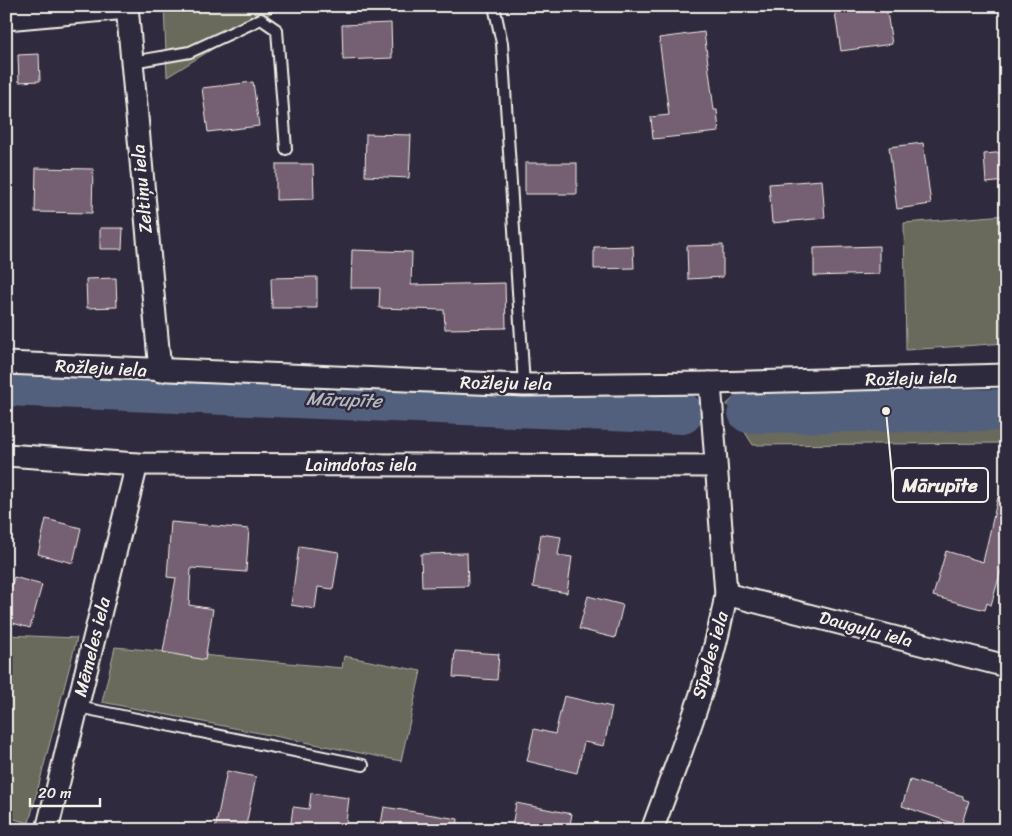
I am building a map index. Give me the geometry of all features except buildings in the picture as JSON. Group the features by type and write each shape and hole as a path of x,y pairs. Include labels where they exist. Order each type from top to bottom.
{"street":[{"path":"6,19 127,7"},
{"name":"Zeltiņu iela","path":"127,7 160,371"},
{"name":"Rožleju iela","path":"6,364 524,384 710,383 1006,375"},
{"name":"Sīpeles iela","path":"652,830 682,747 721,624 726,594 710,383"},
{"name":"Laimdotas iela","path":"6,455 137,464 715,466"},
{"name":"Mēmeles iela","path":"47,830 137,464"},
{"name":"Dauguļu iela","path":"726,594 1006,666"}],"lane":[{"path":"494,6 502,43 524,384"},
{"path":"132,62 190,52 261,19 277,30 286,149"},
{"path":"78,707 363,765"}],"green space":[{"path":"164,6 282,6 167,77"},
{"path":"1006,215 1006,343 906,350 904,223"},
{"path":"1006,392 1006,443 753,445 727,404 738,394"},
{"path":"6,635 77,638 29,823 6,817"},
{"path":"115,647 342,668 344,656 421,671 401,761 102,702"}],"waterway":[{"name":"Mārupīte","path":"6,385 682,413"},
{"name":"Mārupīte","path":"749,412 1006,410"}],"place":[{"name":"Mārupīte","path":"886,411"}]}
